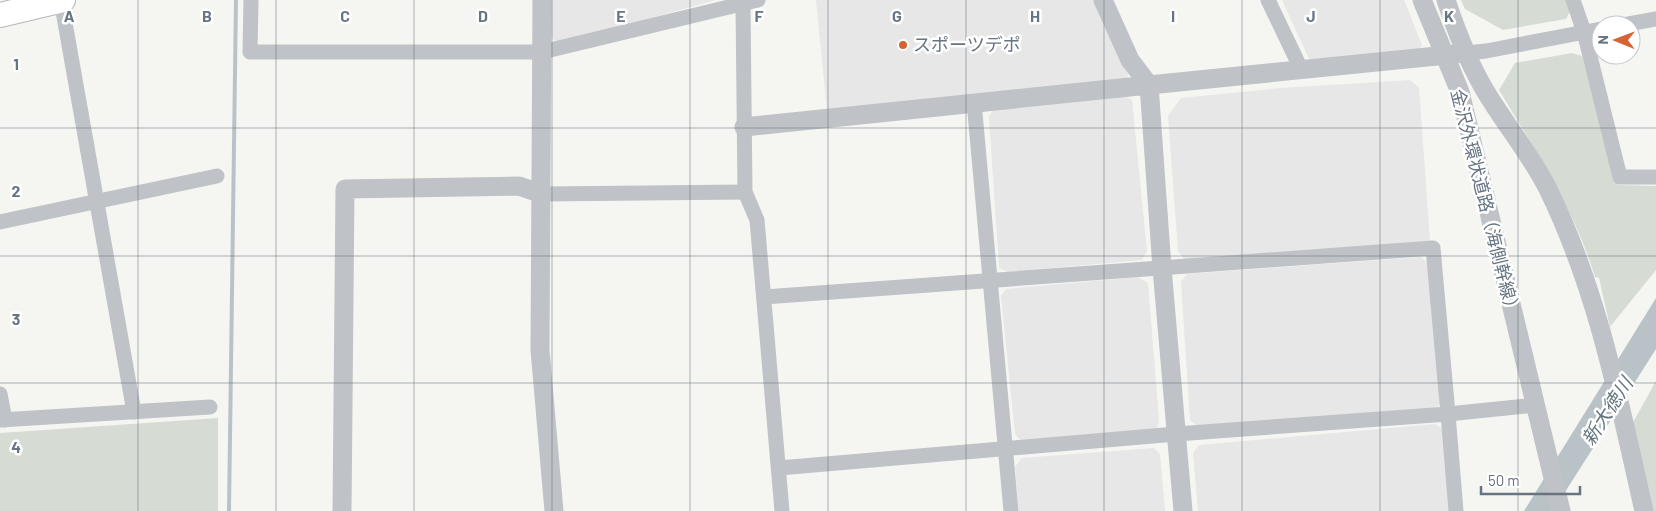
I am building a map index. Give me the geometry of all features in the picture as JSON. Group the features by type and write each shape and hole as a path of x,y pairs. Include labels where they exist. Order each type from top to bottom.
{"main road":[{"path":"0,15 62,0"}],"street":[{"path":"62,0 134,412"},
{"path":"250,0 250,52 542,52 758,0"},
{"path":"542,0 540,350 554,511"},
{"path":"1103,0 1130,60 1149,86 1162,268 1183,511"},
{"path":"1268,0 1302,71"},
{"name":"金沢外環状道路（海側幹線）","path":"1422,0 1460,92 1561,511"},
{"name":"金沢外環状道路（海側幹線）","path":"1446,0 1466,53 1483,86 1547,187 1586,279 1604,342 1644,511"},
{"path":"1573,0 1584,32 1620,177 1656,177"},
{"path":"743,4 745,192 757,220 782,511"},
{"path":"1641,22 1656,20"},
{"path":"744,127 1486,51 1591,31"},
{"path":"974,102 1011,511"},
{"path":"0,222 216,176"},
{"path":"342,511 345,189 519,186 542,194 745,192"},
{"path":"764,296 1433,248 1456,511"},
{"path":"0,394 2,420 210,407"},
{"path":"779,468 1176,434 1536,407"}],"shaded area":[{"path":"549,0 716,0 558,44 549,35"},
{"path":"816,0 1094,0 1129,73 1126,80 827,110"},
{"path":"1282,0 1404,0 1422,45 1419,52 1322,62 1309,59"},
{"path":"1461,0 1566,0 1570,11 1566,19 1503,30 1465,9"},
{"path":"1572,53 1582,56 1618,185 1656,186 1656,270 1610,327 1599,278 1595,277 1577,228 1540,158 1499,90 1515,63"},
{"path":"1410,80 1419,88 1430,242 1184,259 1178,251 1168,116 1181,98 1281,88"},
{"path":"1124,96 1132,100 1147,251 1142,260 1008,272 999,268 989,117 994,108"},
{"path":"1421,257 1428,264 1441,402 1435,409 1198,427 1190,420 1181,282 1187,274"},
{"path":"1138,277 1148,283 1159,420 1157,429 1021,441 1015,434 1001,296 1006,289"},
{"path":"1656,381 1656,511 1650,511 1631,426"},
{"path":"218,418 218,511 0,511 0,433"},
{"path":"1435,424 1443,429 1450,511 1198,511 1193,453 1199,445"},
{"path":"1154,448 1160,454 1165,511 1019,511 1015,467 1022,458"}],"water":[{"name":"新大徳川","path":"1656,298 1656,349 1553,511 1524,511"}],"waterway":[{"path":"229,511 236,0"}],"place":[{"name":"スポーツデポ","path":"903,45"}]}
